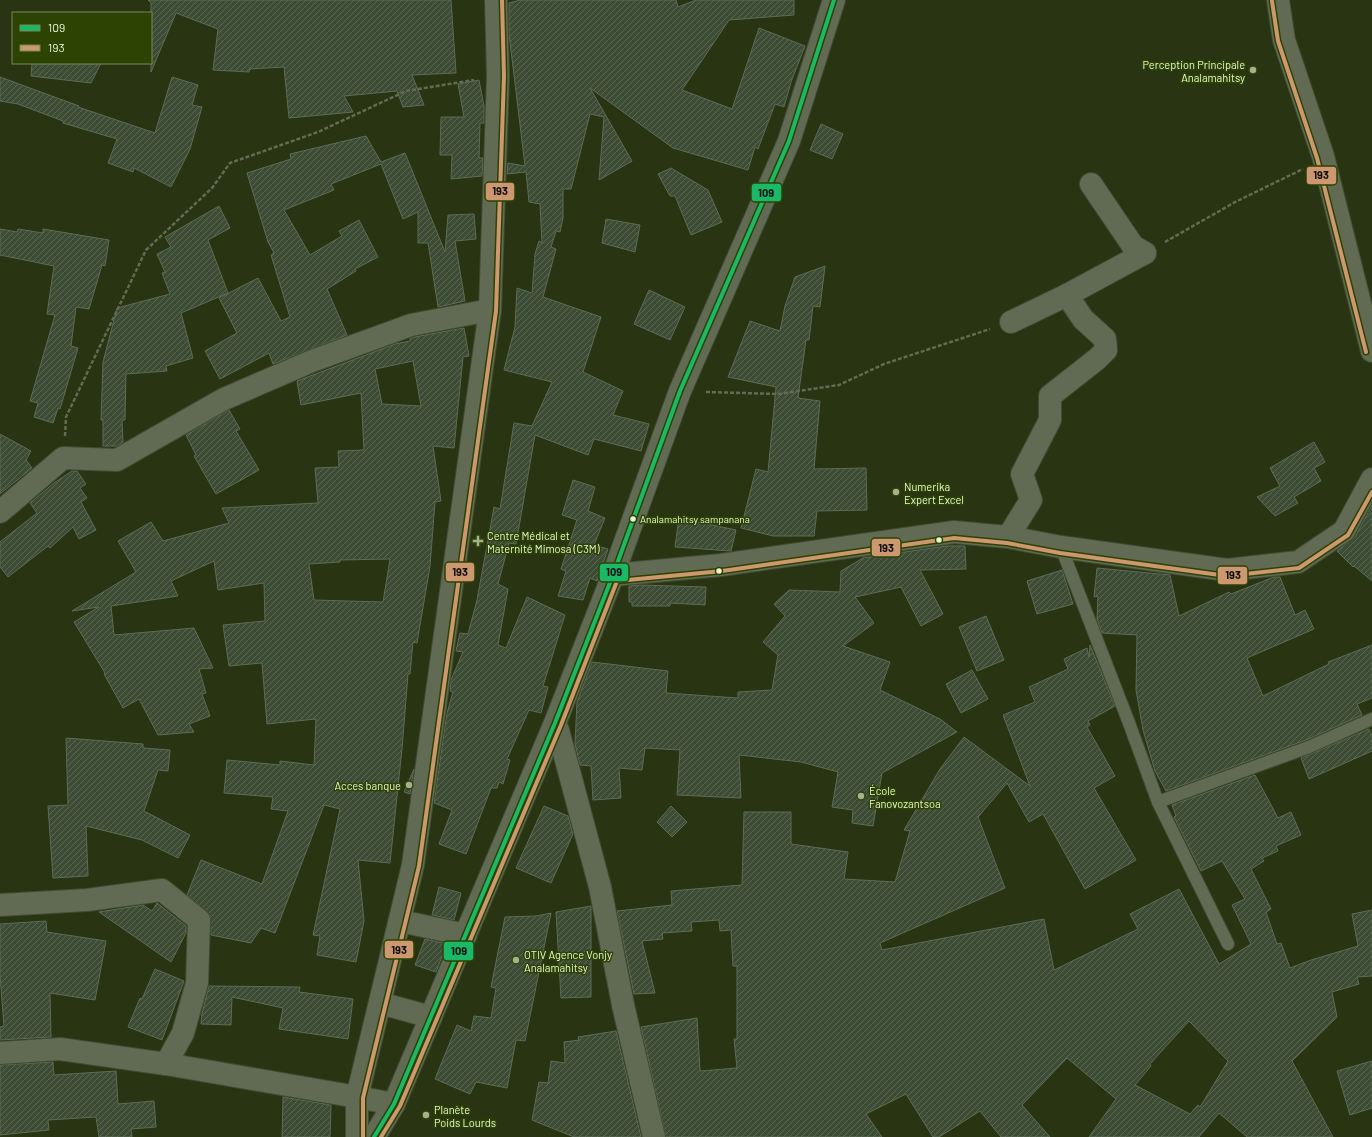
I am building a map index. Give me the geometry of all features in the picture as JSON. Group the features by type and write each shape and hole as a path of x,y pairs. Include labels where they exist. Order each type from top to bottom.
{"street":[{"path":"357,1137 357,1097 413,865 490,310 498,76 496,0"},
{"path":"374,1137 394,1104 555,723 613,575 680,391 789,141 834,0"},
{"path":"1278,0 1284,40 1323,156 1372,351"},
{"path":"1011,322 1067,295 1145,253 1134,246 1091,184"},
{"path":"1008,537 1031,500 1022,474 1050,420 1050,396 1097,359 1106,350 1105,339 1083,319 1067,295"},
{"path":"0,512 63,458 117,460 224,399 312,361 410,325 490,310"},
{"path":"613,575 721,565 954,532 1008,537 1061,547 1227,570 1298,562 1344,531 1372,479"},
{"path":"555,723 600,887 623,1005 654,1137"},
{"path":"0,905 87,900 162,890 199,920 197,983 183,1033 166,1064"},
{"path":"400,921 466,935"},
{"path":"380,1003 431,1017"},
{"path":"0,1053 60,1049 166,1064 394,1104"}],"lane":[{"path":"1061,547 1158,802 1228,944"},
{"path":"1158,802 1309,746 1372,718"}],"path":[{"path":"63,458 66,417 146,250 212,188 230,163 318,132 406,91 498,76"},
{"path":"1145,253 1237,201 1307,168"},
{"path":"680,391 778,394 839,385 891,362 953,340 1011,322"}],"building":[{"path":"148,0 451,0 456,73 412,75 424,105 403,107 397,91 344,96 353,112 289,118 284,67 250,69 249,72 213,70 218,29 176,13 151,72 151,3"},
{"path":"520,0 676,0 678,7 696,0 794,0 794,15 729,20 682,90 732,109 759,28 805,46 791,82 784,107 775,104 758,149 755,147 748,170 673,148 590,88 632,161 599,180 604,117 590,114 571,189 563,189 563,218 560,232 556,231 551,247 556,249 543,297 601,317 583,372 623,391 613,415 649,424 641,451 594,439 588,455 535,435 516,544 509,543 498,584 508,589 498,645 506,648 527,597 565,615 543,686 548,687 541,713 529,710 507,759 510,760 503,784 499,782 497,788 491,788 466,854 439,844 452,810 434,803 447,713 453,692 450,691 451,680 463,652 456,651 460,633 468,634 477,600 494,507 500,509 514,423 532,426 552,382 504,370 515,327 517,288 532,293 535,254 539,241 542,243 540,204 529,202 526,172 507,174 508,163 525,166 509,34 509,3"},
{"path":"32,64 100,64 91,83 31,76"},
{"path":"0,77 79,106 78,107 155,133 172,77 198,85 192,105 202,107 190,149 171,187 134,168 133,172 108,163 117,139 63,123 63,121 18,104 0,101"},
{"path":"479,80 484,106 484,123 480,123 479,158 483,158 482,176 451,179 452,155 440,155 441,117 464,117 458,84"},
{"path":"821,124 843,134 832,159 810,150"},
{"path":"366,136 381,162 405,153 445,252 448,215 474,214 476,239 455,241 465,301 438,307 428,243 418,243 418,212 403,219 381,164 331,184 334,190 284,210 310,255 342,236 339,231 359,220 378,257 355,269 356,271 327,289 347,335 273,364 269,353 220,379 205,351 237,333 219,298 258,278 281,321 290,317 271,255 274,253 268,242 247,173 291,159 290,154"},
{"path":"671,168 708,190 722,222 691,235 675,196 670,196 658,174"},
{"path":"219,206 230,228 208,240 228,293 181,313 193,358 166,366 167,371 126,374 125,420 122,420 123,442 117,446 103,446 103,420 101,420 103,362 117,308 170,294 162,273 165,272 157,254 171,247 165,237"},
{"path":"606,219 640,225 635,252 602,243"},
{"path":"0,229 17,232 18,229 43,233 43,229 109,240 105,266 102,265 89,309 76,307 71,346 78,348 60,409 58,408 53,423 34,417 38,403 30,401 55,315 47,314 54,266 0,255"},
{"path":"825,266 820,307 813,306 809,340 806,340 798,398 820,401 814,469 866,468 867,510 817,511 814,536 773,536 741,528 756,469 768,472 776,387 728,377 750,321 780,331 785,306 795,277"},
{"path":"649,290 685,307 670,340 634,324"},
{"path":"464,328 469,356 463,357 454,448 433,446 441,501 435,502 430,566 417,643 413,642 410,674 408,674 390,863 358,860 364,921 356,962 317,955 320,936 313,935 340,809 324,805 275,933 261,928 251,943 211,935 210,915 187,895 201,860 262,884 288,811 271,809 273,797 224,793 227,760 280,765 280,761 314,765 316,719 267,724 262,663 229,666 223,625 265,621 264,583 218,590 214,561 171,581 178,596 111,606 114,635 194,628 213,668 199,669 206,693 202,694 210,716 189,724 194,732 158,735 139,699 123,708 104,674 105,673 74,622 99,607 72,611 136,572 118,541 151,522 163,541 229,523 222,508 318,503 315,468 339,467 338,451 364,450 361,393 301,405 297,381 395,344 410,341 410,339","holes":["413,361 421,406 382,404 375,369","390,559 383,602 314,600 309,564 340,562 340,560"]},
{"path":"229,410 240,429 236,431 259,470 216,494 194,456 196,455 186,435"},
{"path":"0,434 31,451 26,460 32,468 0,494"},
{"path":"1314,442 1325,462 1314,468 1321,481 1294,497 1298,503 1275,516 1257,497 1280,486 1270,468"},
{"path":"72,471 77,471 86,484 80,488 87,498 81,502 96,530 79,539 73,527 50,548 48,546 8,577 0,567 0,542 37,513 30,503 54,483"},
{"path":"573,480 595,487 588,511 605,518 594,545 608,549 597,581 590,578 583,600 558,596 566,571 561,569 577,520 562,515"},
{"path":"1372,505 1372,581 1354,566 1353,567 1337,551 1355,537"},
{"path":"679,518 736,530 731,551 675,547"},
{"path":"947,546 965,546 966,569 920,570 943,614 921,626 901,587 855,597 874,623 843,646 890,662 880,690 940,719 957,732 882,773 873,826 852,823 853,810 832,807 838,772 801,762 739,755 741,798 677,795 680,750 645,748 642,770 619,768 621,798 593,800 591,766 580,765 575,744 577,702 592,662 668,671 666,693 738,698 738,692 772,690 778,655 763,642 785,616 774,604 789,590 840,592 841,571 863,558"},
{"path":"1097,568 1170,575 1179,616 1229,592 1231,594 1274,577 1280,577 1295,615 1305,610 1314,629 1247,658 1263,696 1329,664 1328,662 1372,645 1372,698 1357,704 1362,715 1306,740 1166,791 1155,771 1143,730 1136,690 1137,635 1102,633 1097,620 1098,596 1094,597"},
{"path":"1062,570 1073,604 1037,614 1027,581"},
{"path":"629,586 706,587 705,605 670,603 670,606 632,606 632,602 629,602"},
{"path":"986,616 1004,660 977,671 959,627"},
{"path":"1090,645 1115,706 1088,721 1090,725 1087,727 1115,776 1094,788 1136,860 1085,889 1043,814 1029,822 1007,783 978,817 1005,888 880,943 882,950 1044,919 1054,970 1138,929 1130,914 1179,889 1219,964 1251,944 1232,905 1245,899 1222,861 1201,871 1174,817 1176,816 1172,805 1255,775 1278,818 1291,812 1301,835 1276,846 1278,851 1262,858 1264,861 1251,869 1271,909 1266,912 1277,944 1281,943 1290,968 1358,946 1352,914 1372,910 1372,976 1357,977 1359,984 1332,992 1337,1017 1292,1061 1333,1137 1247,1137 1219,1113 1199,1137 1089,1137 1116,1099 1067,1058 1022,1105 1050,1137 1001,1137 980,1111 939,1137 933,1137 906,1094 866,1114 882,1137 666,1137 641,1027 697,1018 700,1071 737,1068 734,1039 737,1039 737,966 733,966 731,930 720,931 719,920 691,922 692,931 662,933 663,939 642,941 655,993 634,994 617,911 672,905 671,891 742,885 744,812 791,812 791,844 848,852 844,879 895,882 910,831 904,830 940,769 964,737 1030,786 1003,715 1035,702 1029,687 1068,669 1064,659 1087,648 1089,657","holes":["1189,1021 1228,1061 1200,1107 1198,1105 1190,1114 1135,1085 1151,1066 1150,1064"]},
{"path":"972,670 988,699 961,713 946,684"},
{"path":"1369,729 1372,736 1372,751 1309,779 1301,758"},
{"path":"66,738 143,744 143,748 170,750 168,771 158,770 144,811 190,835 178,858 142,840 86,826 88,876 53,878 48,806 68,805"},
{"path":"414,769 410,794 404,792"},
{"path":"544,806 568,816 573,834 551,883 516,868"},
{"path":"671,806 687,822 672,837 657,822"},
{"path":"439,887 461,893 454,920 432,915"},
{"path":"157,903 186,926 186,933 171,962 99,912 143,905 152,911"},
{"path":"591,906 591,997 561,998 556,912"},
{"path":"551,913 525,1041 516,1040 507,1088 476,1082 470,1094 435,1079 457,1025 471,1031 474,1016 491,1018 496,988 491,987 505,917 536,916"},
{"path":"46,921 47,932 106,941 95,1000 50,993 51,1037 0,1040 0,1027 4,1026 0,975 0,924"},
{"path":"425,939 447,944 436,972 415,965"},
{"path":"155,969 184,981 162,1040 128,1027 140,998 142,999"},
{"path":"209,986 300,987 299,992 353,999 348,1039 279,1029 283,1008 232,997 231,1025 201,1024 202,1013"},
{"path":"616,1031 641,1137 574,1137 532,1120 539,1082 548,1083 551,1061 565,1063 564,1042 579,1040 578,1037"},
{"path":"1372,1061 1372,1108 1350,1115 1337,1071"},
{"path":"53,1062 54,1075 116,1071 118,1104 154,1101 156,1127 131,1129 132,1137 99,1137 96,1117 48,1120 49,1130 0,1135 0,1065"},
{"path":"283,1097 331,1105 330,1137 282,1137"}],"transit line":[{"name":"193","path":"363,1137 363,1098 419,866 496,311 504,76 502,0"},
{"name":"109","path":"374,1137 394,1104 555,723 613,575 680,391 789,141 834,0"},
{"name":"193","path":"1272,1 1278,41 1317,158 1366,352"},
{"name":"193","path":"381,1137 400,1106 561,725 617,581 722,571 954,538 1007,543 1060,553 1227,576 1299,568 1348,535 1372,492"}],"place":[{"name":"Perception Principale Analamahitsy","path":"1253,70"},
{"name":"Numerika Expert Excel","path":"896,492"},
{"name":"Analamahitsy sampanana","path":"633,519"},
{"name":"Centre Médical et Maternité Mimosa (C3M)","path":"478,541"},
{"name":"Acces banque","path":"409,785"},
{"name":"École Fanovozantsoa","path":"861,796"},
{"name":"OTIV Agence Vonjy Analamahitsy","path":"516,960"},
{"name":"Planète Poids Lourds","path":"426,1115"}]}
